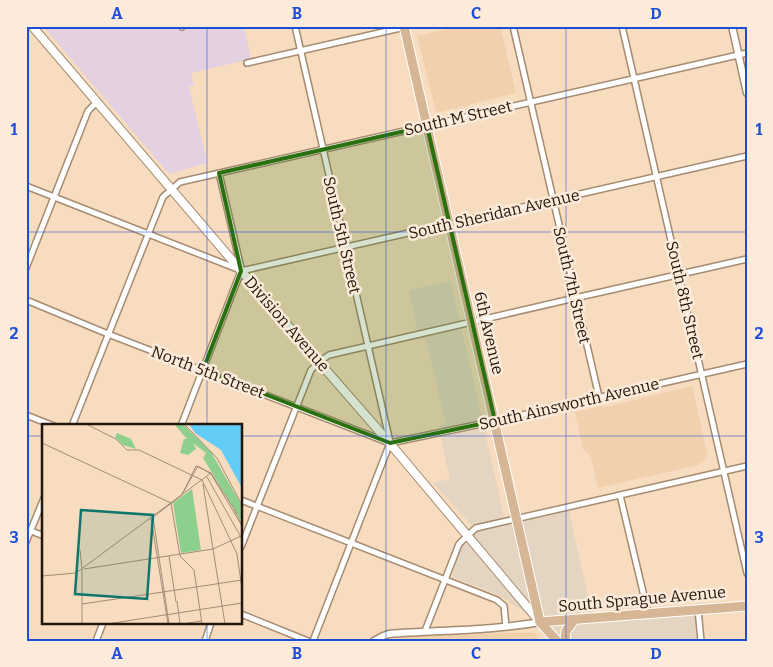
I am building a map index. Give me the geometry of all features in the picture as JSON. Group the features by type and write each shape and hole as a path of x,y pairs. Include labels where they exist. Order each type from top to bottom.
{"main road":[{"name":"Division Avenue","path":"32,26 390,443 540,622"},
{"name":"6th Avenue","path":"406,27 426,126 540,622 557,641"},
{"name":"South Sprague Avenue","path":"540,622 747,606"},
{"path":"565,641 566,631 574,620"}],"street":[{"name":"South 5th Street","path":"295,26 390,443"},
{"name":"South 7th Street","path":"513,26 599,397"},
{"name":"South 8th Street","path":"622,26 747,573"},
{"path":"732,26 747,93"},
{"path":"247,63 406,27"},
{"name":"South M Street","path":"171,189 180,182 747,53"},
{"path":"26,268 89,110 97,102"},
{"name":"South Sheridan Avenue","path":"241,271 747,156"},
{"path":"182,424 241,271 219,173"},
{"path":"26,186 241,271"},
{"path":"73,424 163,197 171,189"},
{"path":"242,544 311,370 329,355 747,260"},
{"name":"North 5th Street","path":"26,300 108,334 390,443"},
{"name":"South Ainsworth Avenue","path":"390,443 747,364"},
{"path":"26,415 49,424"},
{"path":"313,641 390,443"},
{"path":"425,631 459,544 476,528 747,466"},
{"path":"620,495 648,613"},
{"path":"242,500 497,600 504,606 506,627"},
{"path":"26,542 28,530 42,502"},
{"path":"28,530 42,535"},
{"path":"698,609 701,641"},
{"path":"242,614 308,641"},
{"path":"374,641 382,636 391,637 425,631 506,627 540,622"},
{"path":"96,641 103,624"},
{"path":"204,641 212,624"}],"highlighted area":[{"path":"427,126 495,421 390,443 203,370 241,271 219,173"}],"shaded area":[{"path":"43,26 244,26 251,59 191,73 194,85 189,87 207,163 169,174"},
{"path":"461,26 500,26 516,93 436,113 417,36"},
{"path":"451,281 505,521 568,507 593,618 698,609 701,641 557,641 540,622 498,595 452,577 464,531 474,528 433,483 450,479 438,426 446,424 426,339 420,340 409,290"},
{"path":"692,386 708,457 698,465 598,488 591,457 583,448 575,412 602,406 603,408"},
{"path":"451,632 463,635 532,632 535,633 540,641 394,641 396,638"}]}
